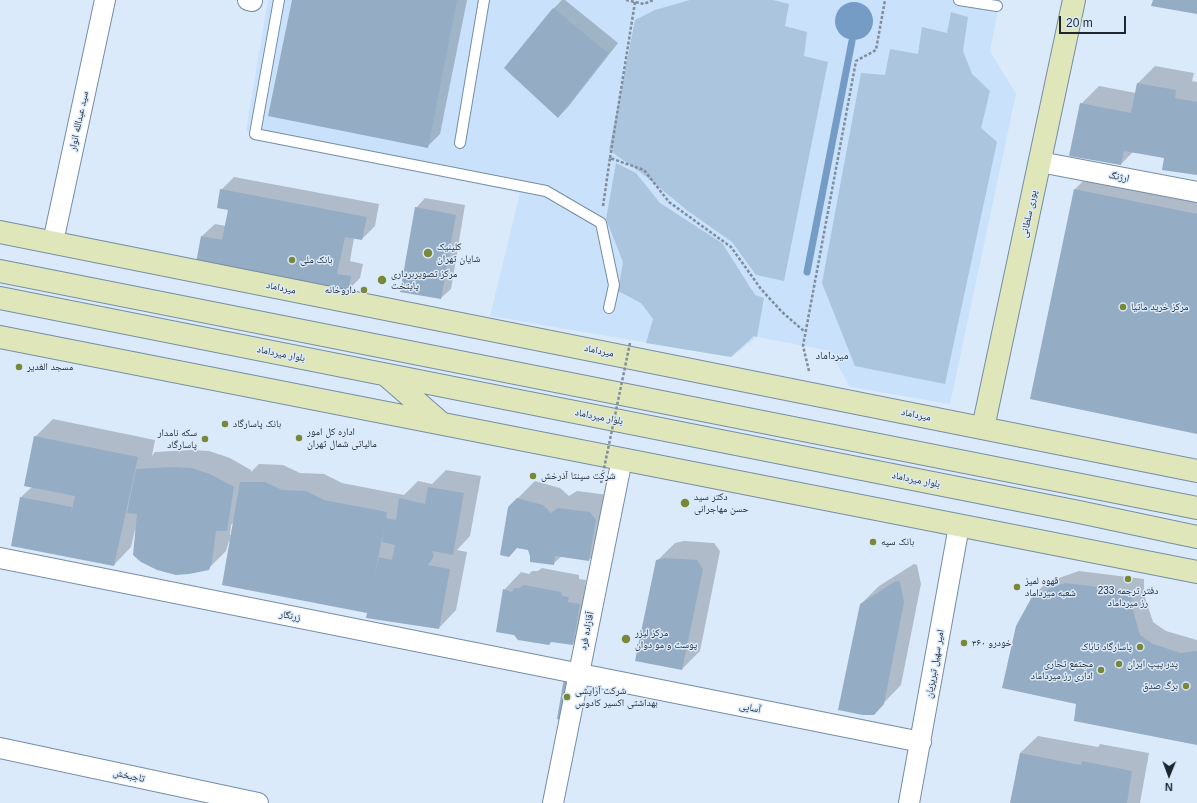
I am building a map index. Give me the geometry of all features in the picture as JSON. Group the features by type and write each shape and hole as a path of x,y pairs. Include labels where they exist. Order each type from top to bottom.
{"main road":[{"name":"پوری سلطانی","path":"983,428 1074,0"},
{"name":"میرداماد","path":"0,232 1197,470"},
{"path":"0,271 1197,508"},
{"name":"بلوار میرداماد","path":"0,298 1197,537"},
{"path":"0,337 1197,572"},
{"path":"386,375 442,424"}],"street":[{"name":"سید عبدالله انوار","path":"53,242 105,0"},
{"name":"ارژنگ","path":"1040,162 1197,192"},
{"name":"آقازاده فرد","path":"553,803 622,459"},
{"name":"امیر سهیل تبریزیان","path":"909,803 959,526"},
{"name":"زرنگار","path":"0,558 579,674"},
{"name":"آسایی","path":"579,674 921,742"},
{"name":"تاجبخش","path":"0,748 258,803"}],"lane":[{"path":"279,0 255,134 546,191 601,222 614,285 609,308"},
{"path":"460,143 484,0"},
{"path":"960,0 997,6"}],"path":[{"path":"626,0 644,4 653,0"},
{"path":"816,395 803,346 805,332 856,61 876,50 885,0"},
{"path":"601,222 635,2"},
{"path":"610,158 644,170 669,202 731,247 761,289 782,312 805,332"},
{"path":"601,483 630,343"}],"shaded area":[{"path":"268,0 1000,0 990,51 1016,94 950,404 850,387 830,351 757,337 731,357 490,316 520,193 246,131"},
{"path":"690,0 773,0 789,4 785,26 807,32 804,56 828,62 784,281 756,275 732,242 688,211 644,175 609,150 635,20 655,10"},
{"path":"850,2 858,2 868,7 872,14 872,28 868,35 858,40 850,40 840,35 838,32 835,25 835,17 840,7 843,5"},
{"path":"951,12 968,17 963,51 972,74 990,91 981,128 997,142 945,384 855,366 822,283 861,73 885,75 890,49 918,54 922,27 947,33"},
{"path":"616,163 636,173 660,203 722,243 755,295 764,298 757,337 754,336 731,357 646,343 653,319 641,303 618,291 623,262 606,219"}],"building":[{"path":"292,0 457,0 428,148 268,116"},
{"path":"1153,0 1197,0 1197,14 1151,6"},
{"path":"553,8 608,53 558,118 504,68"},
{"path":"1137,83 1176,90 1175,98 1197,102 1197,175 1162,170 1164,158 1124,151 1121,165 1069,156 1080,103 1131,113"},
{"path":"220,189 367,217 362,240 345,237 337,274 351,276 348,292 196,263 201,236 222,240 228,210 217,208"},
{"name":"مرکز خرید ماتیا","path":"1074,189 1197,214 1197,434 1030,399"},
{"name":"کلینیک شایان تهران","path":"415,207 456,215 441,299 400,292"},
{"path":"34,436 138,457 114,566 11,546 20,497 72,507 71,514 75,496 24,486"},
{"path":"173,467 192,468 212,475 234,487 227,531 216,531 212,562 209,570 176,575 157,570 141,562 133,555 137,514 127,513 136,469"},
{"path":"240,482 265,482 282,490 306,491 324,500 387,512 386,518 396,520 399,498 425,504 428,487 464,493 453,555 432,551 434,556 428,565 450,569 439,629 366,618 367,613 222,585","holes":["384,527 382,542 395,545 392,560 379,557 374,580"]},
{"path":"517,498 543,505 551,513 558,508 590,512 596,520 589,561 555,556 554,565 530,562 528,550 517,548 509,557 500,555 508,507"},
{"path":"665,558 697,560 703,569 682,670 635,661 656,560"},
{"path":"896,581 900,582 904,602 884,704 874,715 863,715 838,710 860,604"},
{"name":"مجتمع تجاری اداری رز میرداماد","path":"1065,583 1131,591 1132,607 1140,635 1153,644 1181,653 1197,651 1197,745 1074,721 1076,704 1002,688 1016,626 1033,595"},
{"path":"524,585 561,592 562,596 569,597 568,602 580,604 573,645 551,642 549,645 518,640 514,635 496,632 503,589 512,592 514,588 519,588"},
{"name":"شرکت آرایشی بهداشتی اکسیر کادوس","path":"565,672 579,674 569,722 557,719"},
{"path":"1020,753 1081,765 1082,761 1132,771 1127,803 1010,803"}],"waterway":[{"path":"807,272 852,41"}],"place":[{"name":"کلینیک شایان تهران","path":"428,253"},
{"name":"بانک ملی","path":"292,260"},
{"name":"مرکز تصویربرداری پایتخت","path":"382,280"},
{"name":"داروخانه","path":"364,290"},
{"name":"مرکز خرید ماتیا","path":"1123,307"},
{"name":"مسجد الغدیر","path":"19,367"},
{"name":"بانک پاسارگاد","path":"225,424"},
{"name":"اداره کل امور مالیاتی شمال تهران","path":"299,438"},
{"name":"سکه نامدار پاسارگاد","path":"205,439"},
{"name":"شرکت سپنتا آذرخش","path":"533,476"},
{"name":"دکتر سید حسن مهاجرانی","path":"685,503"},
{"name":"بانک سپه","path":"873,542"},
{"name":"دفتر ترجمه 233 رز میرداماد","path":"1128,579"},
{"name":"قهوه لمیز شعبه میرداماد","path":"1017,587"},
{"name":"مرکز لیزر پوست و مو دوان","path":"626,639"},
{"name":"خودرو ۳۶۰","path":"964,643"},
{"name":"پاسارگاد تاباک","path":"1140,647"},
{"name":"پدر پیپ ایران","path":"1119,664"},
{"name":"مجتمع تجاری اداری رز میرداماد","path":"1101,670"},
{"name":"برگ صدق","path":"1186,686"},
{"name":"شرکت آرایشی بهداشتی اکسیر کادوس","path":"567,697"}],"district":[{"name":"میرداماد","path":"832,356"}]}
